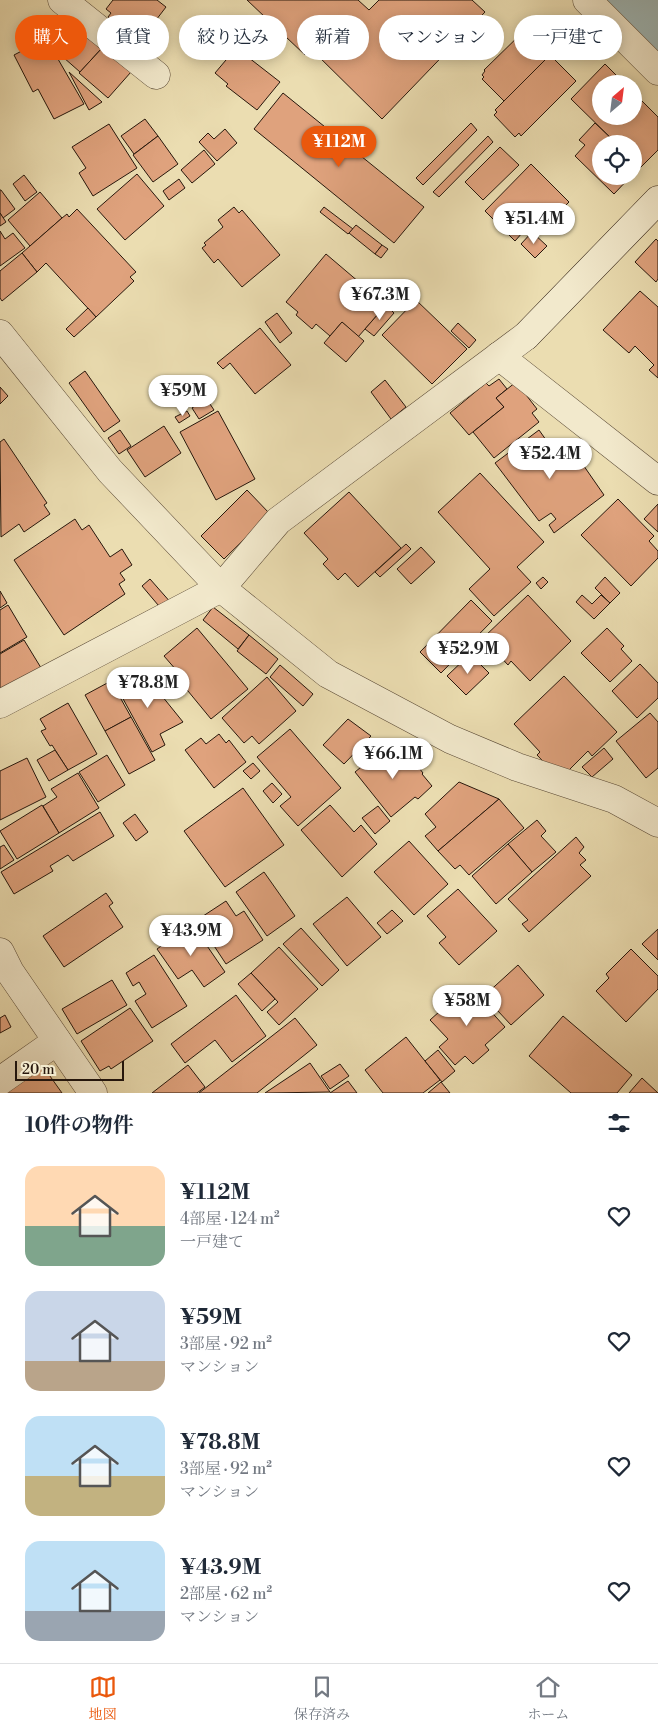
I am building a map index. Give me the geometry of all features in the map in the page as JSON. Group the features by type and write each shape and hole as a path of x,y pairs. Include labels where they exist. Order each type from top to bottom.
{"street":[{"path":"62,0 156,75"},
{"path":"587,0 658,71"},
{"path":"0,704 221,588 278,521 526,336 658,200"},
{"path":"0,334 110,471 221,588 328,674 450,739 517,766 614,799 658,823"},
{"path":"499,356 658,481"},
{"path":"0,952 10,972 93,1093"},
{"path":"0,1081 57,1041"}],"building":[{"path":"113,0 157,0 166,7 160,15 110,15 111,13 106,9"},
{"path":"247,0 358,0 369,10 379,0 472,0 485,12 482,15 379,15 379,60 439,60 382,119 322,60 369,60 369,15 297,15 297,47 287,38 287,15 263,15"},
{"path":"87,37 97,45 97,53 80,72 66,60 87,60"},
{"path":"514,41 514,60 546,60 504,101 482,79 484,77 482,75 484,70 494,60 504,60 504,50"},
{"path":"97,54 97,60 118,60 131,72 108,98 79,73"},
{"path":"17,60 59,60 84,104 54,119 38,89 33,92"},
{"path":"226,60 252,60 280,82 257,110 226,86 228,84 215,73"},
{"path":"545,60 555,60 576,81 521,136 519,133 515,137 494,115 497,112 495,110"},
{"path":"605,64 616,75 594,75"},
{"path":"69,72 102,102 89,110"},
{"path":"592,77 592,120 571,99"},
{"path":"283,93 424,207 394,243 254,129"},
{"path":"642,101 658,117 658,150 642,166 642,135 608,135 598,125 642,125"},
{"path":"145,119 158,136 134,154 121,136"},
{"path":"471,123 477,130 423,185 416,178"},
{"path":"109,124 137,168 93,196 79,173 86,168 72,147"},
{"path":"593,125 597,125 608,135 592,135 592,173 575,156 585,145 579,140"},
{"path":"225,129 237,143 217,161 199,142 208,133 214,139"},
{"path":"158,136 178,164 153,182 133,155"},
{"path":"488,136 493,142 439,197 433,192"},
{"path":"500,147 519,165 483,200 465,182"},
{"path":"204,150 215,164 192,183 181,170"},
{"path":"531,164 569,202 539,232 530,224 515,241 485,211"},
{"path":"137,174 164,206 125,240 97,209"},
{"path":"24,175 37,192 25,201 13,184"},
{"path":"179,179 185,188 169,200 163,191"},
{"path":"605,185 622,185 614,194"},
{"path":"0,190 15,209 3,218 0,213"},
{"path":"40,192 62,218 30,246 8,220"},
{"path":"234,207 239,213 242,210 280,255 242,287 218,259 214,263 202,248 206,245 204,243 223,227 218,220"},
{"path":"324,207 353,229 348,234 320,212"},
{"path":"77,209 136,272 130,277 134,281 96,317 46,263 37,272 22,253 67,214 69,217"},
{"path":"0,213 6,222 0,226"},
{"path":"356,225 382,245 375,254 349,233"},
{"path":"0,231 5,239 13,233 25,248 0,266"},
{"path":"532,232 547,246 535,258 521,244"},
{"path":"656,239 658,241 658,279 656,282 635,262"},
{"path":"382,245 388,249 381,258 375,254"},
{"path":"22,253 37,272 2,301 0,298 0,271"},
{"path":"326,254 386,305 358,337 342,322 330,336 316,324 312,329 296,315 298,312 286,302"},
{"path":"640,291 658,307 658,378 649,370 654,365 635,346 629,353 603,330"},
{"path":"416,300 467,349 432,384 382,335"},
{"path":"386,305 394,313 374,336 365,329"},
{"path":"88,308 96,317 74,337 66,329"},
{"path":"277,313 292,333 280,343 265,322"},
{"path":"342,322 364,341 346,362 324,343"},
{"path":"458,323 476,340 469,348 451,331"},
{"path":"260,328 291,365 255,394 230,363 223,369 217,363"},
{"path":"85,371 120,421 104,432 69,383"},
{"path":"499,379 507,389 496,398 504,407 469,435 450,413 486,383 489,386"},
{"path":"385,380 406,407 391,419 371,392"},
{"path":"516,382 537,409 532,413 539,422 494,458 473,432 504,407 496,398"},
{"path":"0,387 8,396 0,404"},
{"path":"206,398 214,410 199,419 192,408"},
{"path":"187,411 190,416 179,423 175,417"},
{"path":"218,411 255,479 216,500 180,432"},
{"path":"164,426 181,453 145,477 127,450"},
{"path":"120,430 131,446 119,454 108,438"},
{"path":"539,430 551,447 556,444 562,452 570,446 604,495 554,533 549,525 556,519 551,513 539,521 495,463"},
{"path":"4,439 47,503 44,505 50,514 24,532 19,524 1,537 0,442"},
{"path":"480,473 544,542 517,567 531,582 494,616 469,589 490,569 438,512"},
{"path":"247,490 270,514 224,559 201,536"},
{"path":"349,492 401,548 358,587 345,573 338,580 323,564 328,559 304,533"},
{"path":"618,499 654,536 649,541 658,551 658,558 631,586 581,535"},
{"path":"658,504 658,532 644,519"},
{"path":"75,519 82,530 89,525 110,557 122,549 132,565 120,573 125,580 119,584 125,594 64,635 14,560"},
{"path":"406,544 411,549 380,577 375,572"},
{"path":"421,547 435,562 411,584 397,569"},
{"path":"543,577 548,582 541,589 536,583"},
{"path":"605,577 620,593 610,603 595,588"},
{"path":"150,579 172,604 164,612 142,586"},
{"path":"0,591 7,603 0,608"},
{"path":"528,595 571,641 530,681 511,661 508,665 483,638"},
{"path":"582,595 592,604 601,595 610,603 594,619 576,602"},
{"path":"471,600 492,621 441,673 420,652"},
{"path":"8,605 27,637 0,653 0,610"},
{"path":"213,607 249,635 238,649 203,620"},
{"path":"197,628 248,689 211,719 174,674 177,671 164,656"},
{"path":"607,628 624,646 621,649 632,661 610,682 581,653"},
{"path":"249,635 278,659 266,674 237,651"},
{"path":"24,640 46,676 0,700 0,654"},
{"path":"470,654 489,673 466,695 447,676"},
{"path":"640,664 658,683 658,698 637,718 612,691"},
{"path":"280,665 313,694 303,706 270,677"},
{"path":"141,670 183,722 160,734 165,745 152,752 115,684"},
{"path":"564,676 617,732 592,756 588,751 560,779 537,755 540,752 514,724"},
{"path":"267,677 296,711 259,744 252,736 244,743 222,718"},
{"path":"111,681 131,717 105,731 85,695"},
{"path":"68,703 97,754 68,770 41,731 46,729 40,719"},
{"path":"650,713 658,722 658,768 646,778 616,741"},
{"path":"131,717 155,760 129,774 105,731"},
{"path":"348,719 371,736 344,764 323,745"},
{"path":"290,729 341,788 298,826 280,806 291,797 257,757"},
{"path":"219,734 226,743 229,740 246,762 214,788 185,750 201,738 206,744"},
{"path":"388,745 401,762 409,755 432,786 418,799 415,797 391,817 355,772"},
{"path":"604,748 613,759 592,777 582,767"},
{"path":"55,750 68,770 49,781 37,760"},
{"path":"107,755 125,785 98,802 79,772"},
{"path":"27,758 46,797 0,820 0,771"},
{"path":"253,763 260,771 251,779 243,771"},
{"path":"78,773 99,808 59,833 43,806 57,797 51,789"},
{"path":"459,782 499,799 438,851 425,836 436,827 425,814"},
{"path":"272,783 282,794 273,803 263,791"},
{"path":"243,788 284,845 225,887 184,831"},
{"path":"499,799 524,828 469,875 460,865 455,869 438,851"},
{"path":"42,805 59,833 17,859 0,831"},
{"path":"330,805 354,832 361,825 377,844 342,877 301,830"},
{"path":"378,806 390,821 375,834 362,818"},
{"path":"100,812 114,836 73,861 68,855 50,866 53,871 14,894 1,872"},
{"path":"135,814 148,832 136,841 123,823"},
{"path":"537,820 546,831 541,836 556,852 532,872 508,844"},
{"path":"576,837 584,847 579,853 586,860 580,865 591,876 529,932 522,924 528,920 508,899"},
{"path":"409,841 448,884 414,915 374,872"},
{"path":"508,844 532,872 496,904 472,876"},
{"path":"4,845 14,860 0,869 0,847"},
{"path":"264,872 295,916 267,936 236,892"},
{"path":"458,889 497,931 459,965 439,943 446,937 427,916"},
{"path":"106,893 113,903 109,906 123,927 64,967 43,936"},
{"path":"347,897 381,937 347,966 313,924"},
{"path":"226,901 236,916 244,911 263,940 226,964 197,920"},
{"path":"392,910 403,921 387,934 377,923"},
{"path":"192,924 225,972 204,987 192,970 178,979 157,949"},
{"path":"301,928 339,970 322,986 283,944"},
{"path":"658,929 658,960 642,944"},
{"path":"279,947 318,989 279,1025 267,1012 278,1002 251,973"},
{"path":"631,949 658,976 658,989 626,1022 596,991 609,978 606,974"},
{"path":"154,955 187,1006 152,1028 135,1001 146,994 139,982 133,986 126,973"},
{"path":"518,965 544,995 511,1025 484,996"},
{"path":"251,973 275,999 262,1011 238,984"},
{"path":"112,980 127,1005 77,1034 62,1009"},
{"path":"468,986 505,1027 485,1045 489,1050 473,1064 465,1056 455,1065 439,1047 448,1039 430,1020"},
{"path":"236,995 266,1036 232,1062 215,1040 185,1063 171,1044"},
{"path":"130,1008 153,1041 111,1069 109,1066 100,1071 81,1041"},
{"path":"5,1015 11,1027 0,1033 0,1018"},
{"path":"563,1016 632,1075 617,1093 571,1093 529,1056"},
{"path":"295,1018 317,1045 257,1093 199,1093"},
{"path":"406,1037 440,1080 423,1093 383,1093 365,1070"},
{"path":"438,1050 455,1071 442,1082 425,1061"},
{"path":"35,1055 62,1093 0,1093"},
{"path":"310,1063 330,1092 265,1093"},
{"path":"340,1064 349,1076 330,1089 321,1076"},
{"path":"188,1065 205,1087 197,1093 152,1093"},
{"path":"642,1078 658,1093 629,1093"},
{"path":"348,1081 357,1093 330,1093"},
{"path":"441,1082 450,1093 428,1093"}],"waterway":[{"path":"624,0 658,34"}]}
